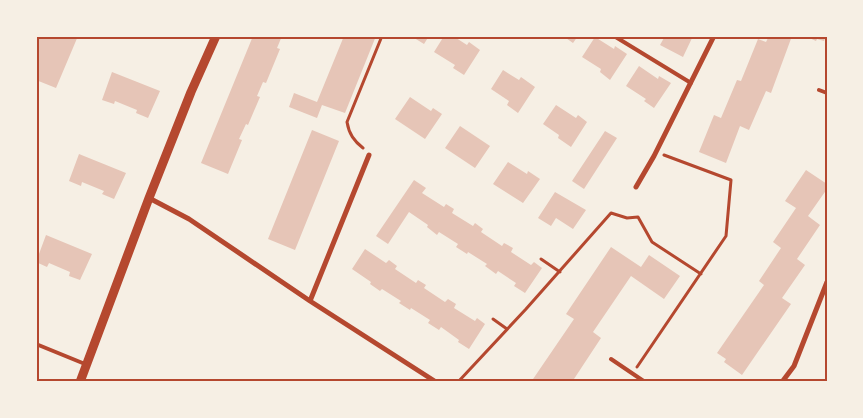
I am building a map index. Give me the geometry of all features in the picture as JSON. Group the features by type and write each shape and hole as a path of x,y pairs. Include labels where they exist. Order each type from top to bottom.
{"street":[{"path":"80,382 149,198 191,92 216,36"},
{"path":"636,187 656,152 714,36"},
{"path":"310,301 369,155"},
{"path":"149,198 189,219 310,301 436,382"},
{"path":"782,382 794,366 827,282"}],"lane":[{"path":"614,36 691,83"},
{"path":"820,90 827,93"},
{"path":"36,344 87,364"},
{"path":"611,359 645,382"}],"path":[{"path":"369,155 368,150 355,142 348,131 347,122 382,36"},
{"path":"633,374 726,236 731,180 656,152"},
{"path":"458,382 560,272 611,213 627,218 638,217 652,242 701,274"},
{"path":"541,259 560,272"},
{"path":"493,319 507,329"}],"building":[{"path":"38,36 78,36 56,88 36,80 36,41"},
{"path":"253,36 282,36 277,48 280,49 266,83 263,82 257,96 260,97 248,125 246,124 239,139 242,140 228,174 201,163"},
{"path":"344,36 376,36 345,113 322,105 317,118 289,107 294,93 317,102"},
{"path":"411,36 429,36 424,44"},
{"path":"444,36 453,36 467,45 469,42 480,50 464,75 453,68 455,65 434,52"},
{"path":"563,36 578,36 573,43"},
{"path":"665,36 693,36 683,57 660,45"},
{"path":"769,36 792,36 771,93 766,91 749,130 740,126 726,163 699,152 714,115 721,118 737,80 741,81 758,39 766,42"},
{"path":"805,36 826,36 824,41 817,39 816,41"},
{"path":"595,37 614,49 615,46 627,54 610,80 600,72 601,69 582,57"},
{"path":"639,66 658,79 659,76 671,83 654,108 644,101 646,99 626,86"},
{"path":"503,70 519,80 521,77 535,87 518,113 507,105 509,101 491,89"},
{"path":"112,72 160,91 148,118 136,113 137,110 115,101 114,104 102,100"},
{"path":"410,97 431,111 433,108 442,114 425,139 395,119"},
{"path":"556,105 576,118 578,115 587,122 571,147 558,138 559,135 543,124"},
{"path":"460,126 490,146 475,168 445,148"},
{"path":"312,130 339,141 295,250 268,239"},
{"path":"605,131 617,138 584,189 572,181"},
{"path":"79,154 126,173 114,199 102,194 104,191 82,182 81,186 69,181"},
{"path":"508,162 527,174 528,171 540,179 523,203 493,184"},
{"path":"806,170 827,184 827,189 808,216 820,225 797,259 805,265 782,298 791,304 742,375 724,362 726,359 717,353 764,285 759,281 781,248 773,242 796,208 785,201"},
{"path":"414,180 426,188 422,193 444,207 446,204 454,209 452,213 473,226 475,223 483,229 481,232 502,246 504,243 513,248 511,252 531,265 534,262 542,268 525,293 514,286 516,283 498,271 496,274 485,266 487,264 456,247 458,244 439,232 437,235 427,227 428,225 409,212 388,244 376,236"},
{"path":"555,192 586,210 573,229 556,218 551,226 538,218"},
{"path":"46,235 92,254 80,280 69,276 70,272 49,263 47,267 36,262"},
{"path":"611,247 641,267 649,255 680,276 664,299 631,276 593,332 601,338 572,382 531,382 574,319 566,314"},
{"path":"365,249 386,263 389,260 397,266 395,269 416,283 418,280 426,285 424,288 445,302 448,299 456,304 454,308 475,321 477,318 485,324 469,349 441,327 439,330 428,323 430,320 399,303 401,301 382,289 380,291 370,284 371,282 352,269"}]}
